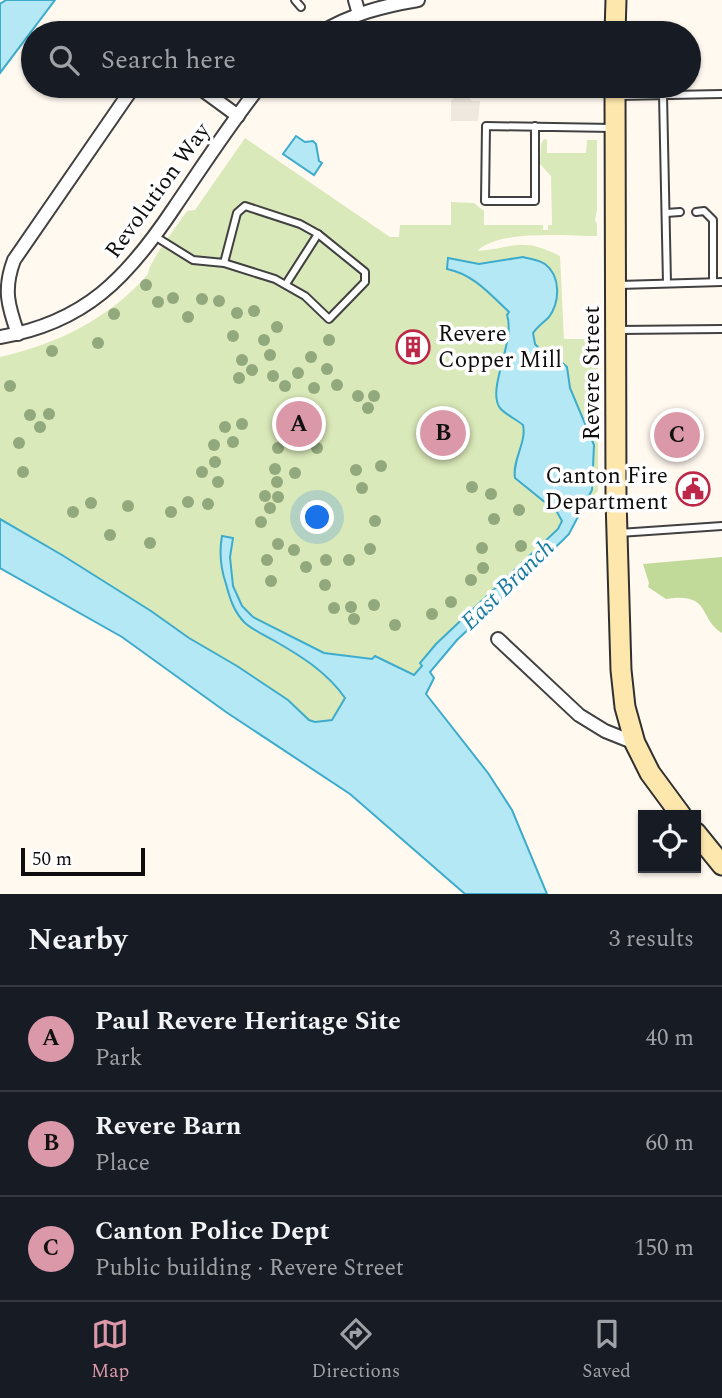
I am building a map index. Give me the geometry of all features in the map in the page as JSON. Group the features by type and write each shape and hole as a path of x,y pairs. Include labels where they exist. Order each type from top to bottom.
{"street":[{"path":"355,0 359,14"},
{"path":"341,21 389,4 418,0"},
{"path":"615,0 615,21"},
{"path":"18,334 9,306 6,280 13,260 126,98"},
{"path":"213,98 238,116"},
{"name":"Revolution Way","path":"0,337 58,321 91,303 129,270 156,237 251,98"},
{"name":"Revere Street","path":"615,98 617,533 621,670 625,707 635,743 650,773 677,810"},
{"path":"499,639 579,715 605,731 635,743"},
{"path":"701,839 722,865"}],"lane":[{"path":"295,0 301,7"},
{"path":"701,94 722,94"},
{"path":"663,98 667,283"},
{"path":"535,127 535,201 485,201 486,126 615,128"},
{"path":"156,237 193,260 224,263 261,273 286,284 329,319 365,282 365,272 318,234 300,224 245,206 237,213 224,263"},
{"path":"696,212 704,211 713,220 713,282"},
{"path":"666,213 680,212"},
{"path":"286,284 318,234"},
{"path":"616,285 722,282"},
{"path":"616,330 722,329"},
{"path":"617,533 722,526"}],"green space":[{"path":"245,138 390,237 399,237 400,225 451,225 451,202 474,203 484,211 484,225 543,225 543,230 548,230 548,225 552,225 551,176 540,164 541,144 544,139 547,140 547,153 586,153 587,140 597,140 597,236 551,235 501,239 477,251 527,245 560,256 564,339 598,339 598,491 436,644 420,663 423,665 414,676 345,698 332,720 309,720 288,700 237,666 0,519 0,357 42,345 81,328 133,290 148,274 158,252 187,211 195,210"},
{"path":"722,557 722,633 698,603 691,599 666,599 648,587 643,564"}],"shaded area":[{"path":"454,98 469,98 472,101 480,101 478,121 451,121 451,101"}],"water":[{"path":"6,0 55,0 39,21 21,21 21,45 0,73 0,4"},
{"path":"296,136 305,142 313,141 316,144 319,161 322,163 314,175 283,154"},
{"name":"East Branch","path":"523,257 545,264 554,275 557,297 553,311 533,333 535,344 543,353 558,359 567,367 570,388 594,445 592,490 569,534 457,640 430,672 434,678 426,694 488,773 512,810 547,894 465,894 350,794 226,712 122,637 0,568 0,519 237,666 288,700 309,720 332,720 345,698 338,689 313,665 251,628 238,614 223,572 222,536 233,538 230,557 233,586 242,606 253,617 324,653 372,659 375,656 414,675 436,644 558,529 562,521 557,512 515,478 523,425 500,408 496,389 508,338 509,312 473,280 447,269 448,258 479,264"}],"place":[{"name":"Revere Copper Mill","path":"413,347"},
{"name":"Paul Revere Heritage Site","path":"299,424"},
{"name":"Revere Barn","path":"443,433"},
{"name":"Canton Police Dept","path":"677,435"},
{"name":"Canton Fire Department","path":"693,489"}]}
